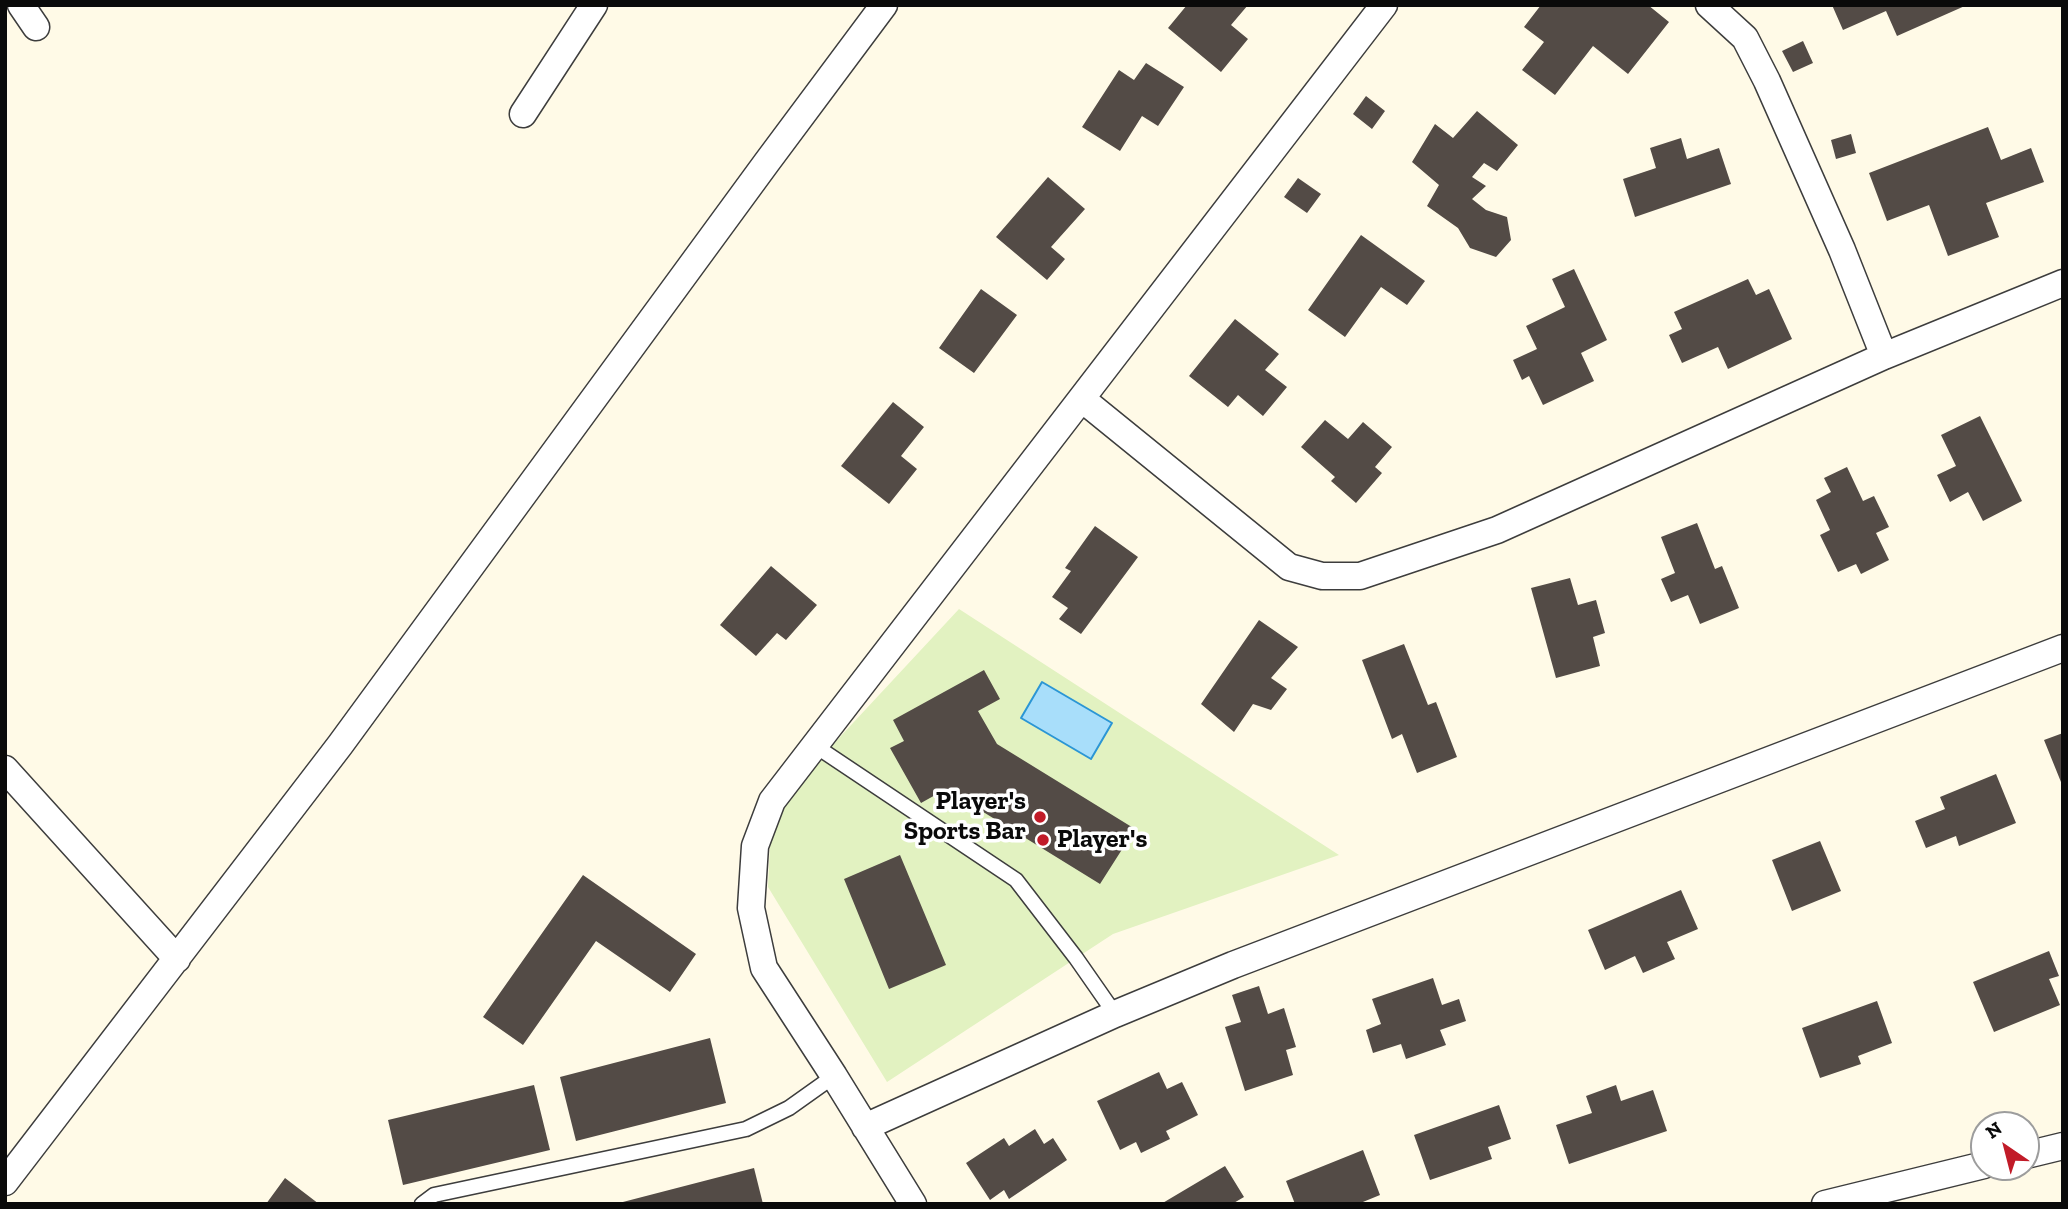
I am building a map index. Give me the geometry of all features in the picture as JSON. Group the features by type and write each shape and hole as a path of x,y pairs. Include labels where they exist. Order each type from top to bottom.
{"street":[{"path":"523,114 594,5"},
{"path":"5,1182 340,746 586,407 884,5"},
{"path":"913,1204 764,968 751,908 755,846 772,800 1384,5"},
{"path":"1709,5 1745,38 1768,81 1842,250 1884,356"},
{"path":"1082,399 1289,567 1322,576 1360,576 1497,530 1884,356 2063,283"},
{"path":"865,1127 1115,1014 1233,965 2063,648"},
{"path":"5,769 177,959"},
{"path":"2040,1152 2063,1146"},
{"path":"1825,1204 1970,1168"}],"lane":[{"path":"814,745 1016,880 1115,1014"},
{"path":"422,1204 434,1195 746,1129 789,1108 834,1076"}],"green space":[{"name":"Player's","path":"959,609 1339,855 1113,934 887,1082 768,887 771,824 826,752"}],"water":[{"path":"1042,682 1112,723 1091,759 1021,718"}],"building":[{"path":"1187,5 1248,5 1231,25 1248,39 1221,72 1168,28"},
{"path":"1541,5 1648,5 1669,22 1628,74 1593,46 1555,95 1522,70 1544,42 1524,27"},
{"path":"1832,5 1967,5 1897,36 1886,11 1843,30"},
{"path":"1803,41 1813,63 1793,72 1782,51"},
{"path":"1146,63 1184,87 1158,126 1142,116 1120,151 1082,127 1119,70 1134,80"},
{"path":"1366,96 1385,111 1372,129 1353,114"},
{"path":"1477,111 1518,145 1497,171 1484,163 1472,177 1486,186 1472,199 1486,210 1507,217 1511,240 1496,257 1470,248 1458,228 1427,206 1439,185 1412,162 1435,124 1453,138"},
{"path":"1988,127 2001,160 2031,148 2044,182 1986,203 1999,237 1948,256 1929,205 1887,221 1869,173"},
{"path":"1851,134 1856,153 1836,159 1831,140"},
{"path":"1681,138 1687,159 1719,148 1731,184 1635,217 1623,179 1656,168 1650,148"},
{"path":"1048,177 1085,209 1051,247 1065,259 1047,280 996,237"},
{"path":"1298,178 1321,194 1307,213 1284,197"},
{"path":"1361,235 1425,281 1407,305 1381,287 1345,337 1308,310"},
{"path":"1574,269 1607,340 1581,353 1594,381 1543,405 1529,376 1522,380 1513,360 1537,349 1526,326 1565,307 1552,279"},
{"path":"1748,279 1756,295 1769,289 1792,339 1728,369 1718,347 1682,363 1669,335 1682,329 1674,312"},
{"path":"981,289 1017,315 974,373 939,348"},
{"path":"1235,319 1279,354 1265,370 1287,387 1263,416 1238,395 1228,407 1189,376"},
{"path":"893,402 924,427 901,456 917,469 889,504 841,466"},
{"path":"1980,416 2022,501 1983,521 1968,492 1950,502 1937,475 1956,466 1941,435"},
{"path":"1325,420 1348,439 1363,422 1392,447 1375,467 1382,473 1356,503 1331,481 1335,477 1301,447"},
{"path":"1847,467 1863,501 1874,496 1889,527 1876,533 1889,560 1861,574 1856,564 1838,572 1820,535 1830,530 1816,500 1831,492 1824,478"},
{"path":"1697,523 1715,569 1722,566 1739,608 1700,624 1688,595 1671,602 1661,579 1675,573 1661,537"},
{"path":"1095,526 1138,557 1081,634 1059,619 1068,608 1052,597 1071,571 1065,568"},
{"path":"771,566 817,605 786,640 777,633 756,656 720,625"},
{"path":"1570,578 1578,605 1596,600 1605,633 1593,637 1600,666 1556,678 1531,588"},
{"path":"1259,620 1298,647 1271,678 1287,689 1271,710 1253,704 1234,732 1201,704"},
{"path":"1404,644 1428,705 1436,702 1457,757 1417,773 1402,734 1392,739 1362,660"},
{"path":"984,670 1000,699 978,711 997,744 1135,829 1100,884 946,789 921,803 890,748 904,741 893,720"},
{"path":"2063,733 2063,787 2044,740"},
{"path":"1996,774 2016,823 1959,846 1956,836 1926,848 1915,821 1945,809 1940,797"},
{"path":"1820,841 1841,891 1792,911 1772,860"},
{"path":"900,855 946,965 889,989 844,879"},
{"path":"583,875 696,954 670,992 596,941 523,1045 483,1017"},
{"path":"1681,890 1698,929 1667,942 1675,959 1643,973 1635,956 1605,970 1588,930"},
{"path":"2049,951 2059,976 2049,979 2060,1005 1994,1032 1973,982"},
{"path":"1433,978 1442,1005 1459,999 1466,1021 1440,1030 1446,1045 1406,1059 1401,1044 1373,1053 1366,1030 1381,1024 1372,999"},
{"path":"1259,986 1268,1014 1284,1008 1296,1047 1286,1050 1293,1075 1245,1091 1225,1027 1241,1022 1232,995"},
{"path":"1877,1001 1892,1043 1858,1056 1861,1064 1820,1078 1802,1028"},
{"path":"710,1038 726,1103 576,1141 560,1077"},
{"path":"1159,1072 1167,1089 1182,1082 1198,1115 1166,1131 1170,1139 1141,1153 1136,1142 1120,1150 1097,1101"},
{"path":"534,1085 550,1150 403,1185 388,1120"},
{"path":"1616,1085 1621,1101 1653,1090 1667,1131 1569,1164 1556,1125 1592,1113 1586,1096"},
{"path":"1499,1105 1511,1139 1488,1147 1492,1159 1430,1180 1414,1135"},
{"path":"1035,1129 1044,1144 1053,1138 1067,1160 1009,1199 1004,1190 990,1200 966,1163 1004,1138 1009,1146"},
{"path":"1363,1150 1380,1195 1358,1204 1295,1204 1286,1181"},
{"path":"1225,1166 1244,1197 1232,1204 1161,1204"},
{"path":"754,1168 763,1204 619,1204 619,1203"},
{"path":"285,1178 319,1204 266,1204"}],"place":[{"name":"Player's Sports Bar","path":"1040,817"},
{"name":"Player's","path":"1043,840"}]}
